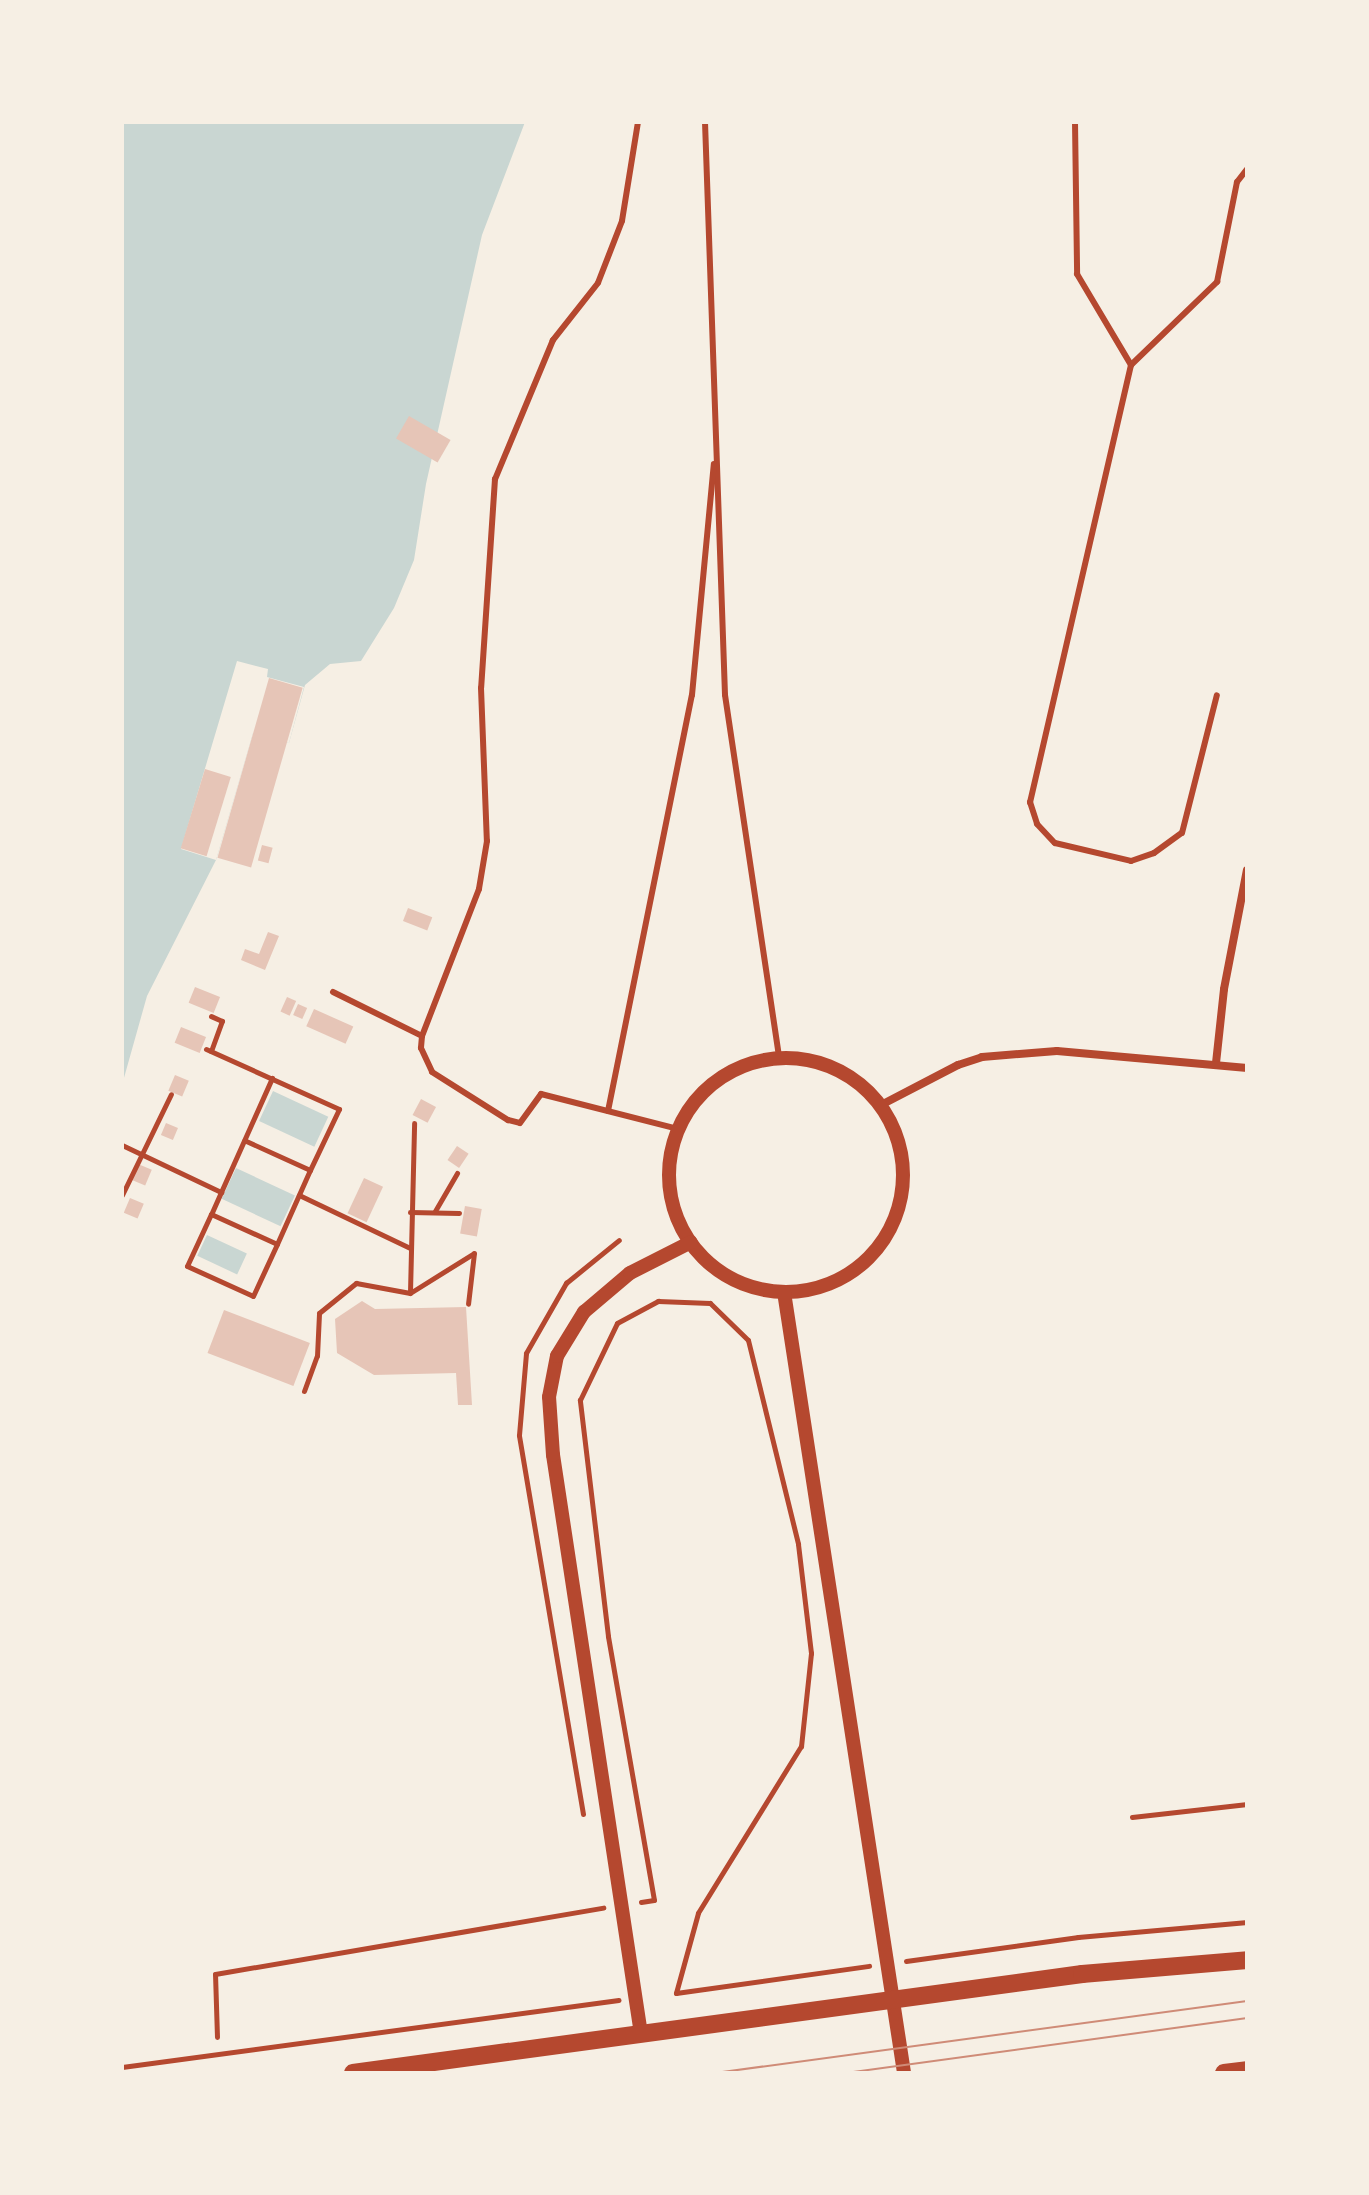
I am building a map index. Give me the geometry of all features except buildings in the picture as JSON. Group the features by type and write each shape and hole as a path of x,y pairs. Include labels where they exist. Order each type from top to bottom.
{"main road":[{"path":"353,2073 1082,1974 1247,1960"},
{"path":"1224,2073 1247,2070"}],"street":[{"path":"1216,1063 1224,989 1247,870"},
{"path":"881,1105 958,1065 982,1057 1057,1051 1247,1068"},
{"path":"779,1058 808,1060 836,1069 861,1084 881,1105 896,1134 903,1166 902,1198 891,1229 872,1255 846,1276 816,1288 784,1292 752,1287 722,1273 691,1242 680,1225 670,1193 670,1161 678,1129 695,1101 718,1079 747,1064 779,1058"},
{"path":"641,2034 553,1455 549,1397 557,1356 584,1312 630,1273 691,1242"},
{"path":"784,1292 904,2073"}],"lane":[{"path":"638,122 622,221 598,283 553,340 495,479 481,688 487,841 479,889 422,1036 421,1048 432,1072 508,1120 520,1123 541,1094 678,1129"},
{"path":"705,122 725,695 779,1058"},
{"path":"1075,122 1077,274 1131,365"},
{"path":"1217,695 1182,833 1154,853 1131,861 1055,843 1037,824 1030,802 1131,365 1217,282 1237,182 1247,169"},
{"path":"608,1111 692,695 716,438"},
{"path":"333,992 422,1036"}],"path":[{"path":"211,1016 222,1021 208,1050 272,1078 339,1109 253,1296 187,1266 272,1078"},
{"path":"122,1195 171,1094"},
{"path":"410,1293 414,1123"},
{"path":"244,1140 310,1170"},
{"path":"122,1145 221,1192"},
{"path":"434,1212 457,1173"},
{"path":"299,1194 410,1248"},
{"path":"410,1212 459,1213"},
{"path":"211,1214 277,1244"},
{"path":"304,1391 317,1356 319,1313 356,1283 410,1293 474,1253 468,1304"},
{"path":"638,1902 654,1900 608,1636 580,1400 617,1323 658,1301 710,1303 748,1340 798,1544 811,1653 801,1746 698,1913 676,1993"},
{"path":"1132,1817 1247,1804"},
{"path":"217,2037 215,1974 607,1908"},
{"path":"1078,1937 1247,1922"},
{"path":"122,2067 618,2000"}],"shaded area":[{"path":"122,122 525,122 482,235 426,484 414,560 394,608 361,661 330,664 305,685 289,743 253,733 216,860 147,996 122,1085"},
{"path":"273,1091 328,1117 314,1147 259,1121"},
{"path":"236,1168 295,1195 281,1226 222,1199"},
{"path":"207,1235 247,1254 237,1274 197,1256"}],"pier":[{"path":"237,661 268,669 267,677 304,687 289,743 253,733 216,860 181,849"}],"tram line":[{"path":"715,2073 1247,2001"},
{"path":"846,2073 1247,2018"}]}
